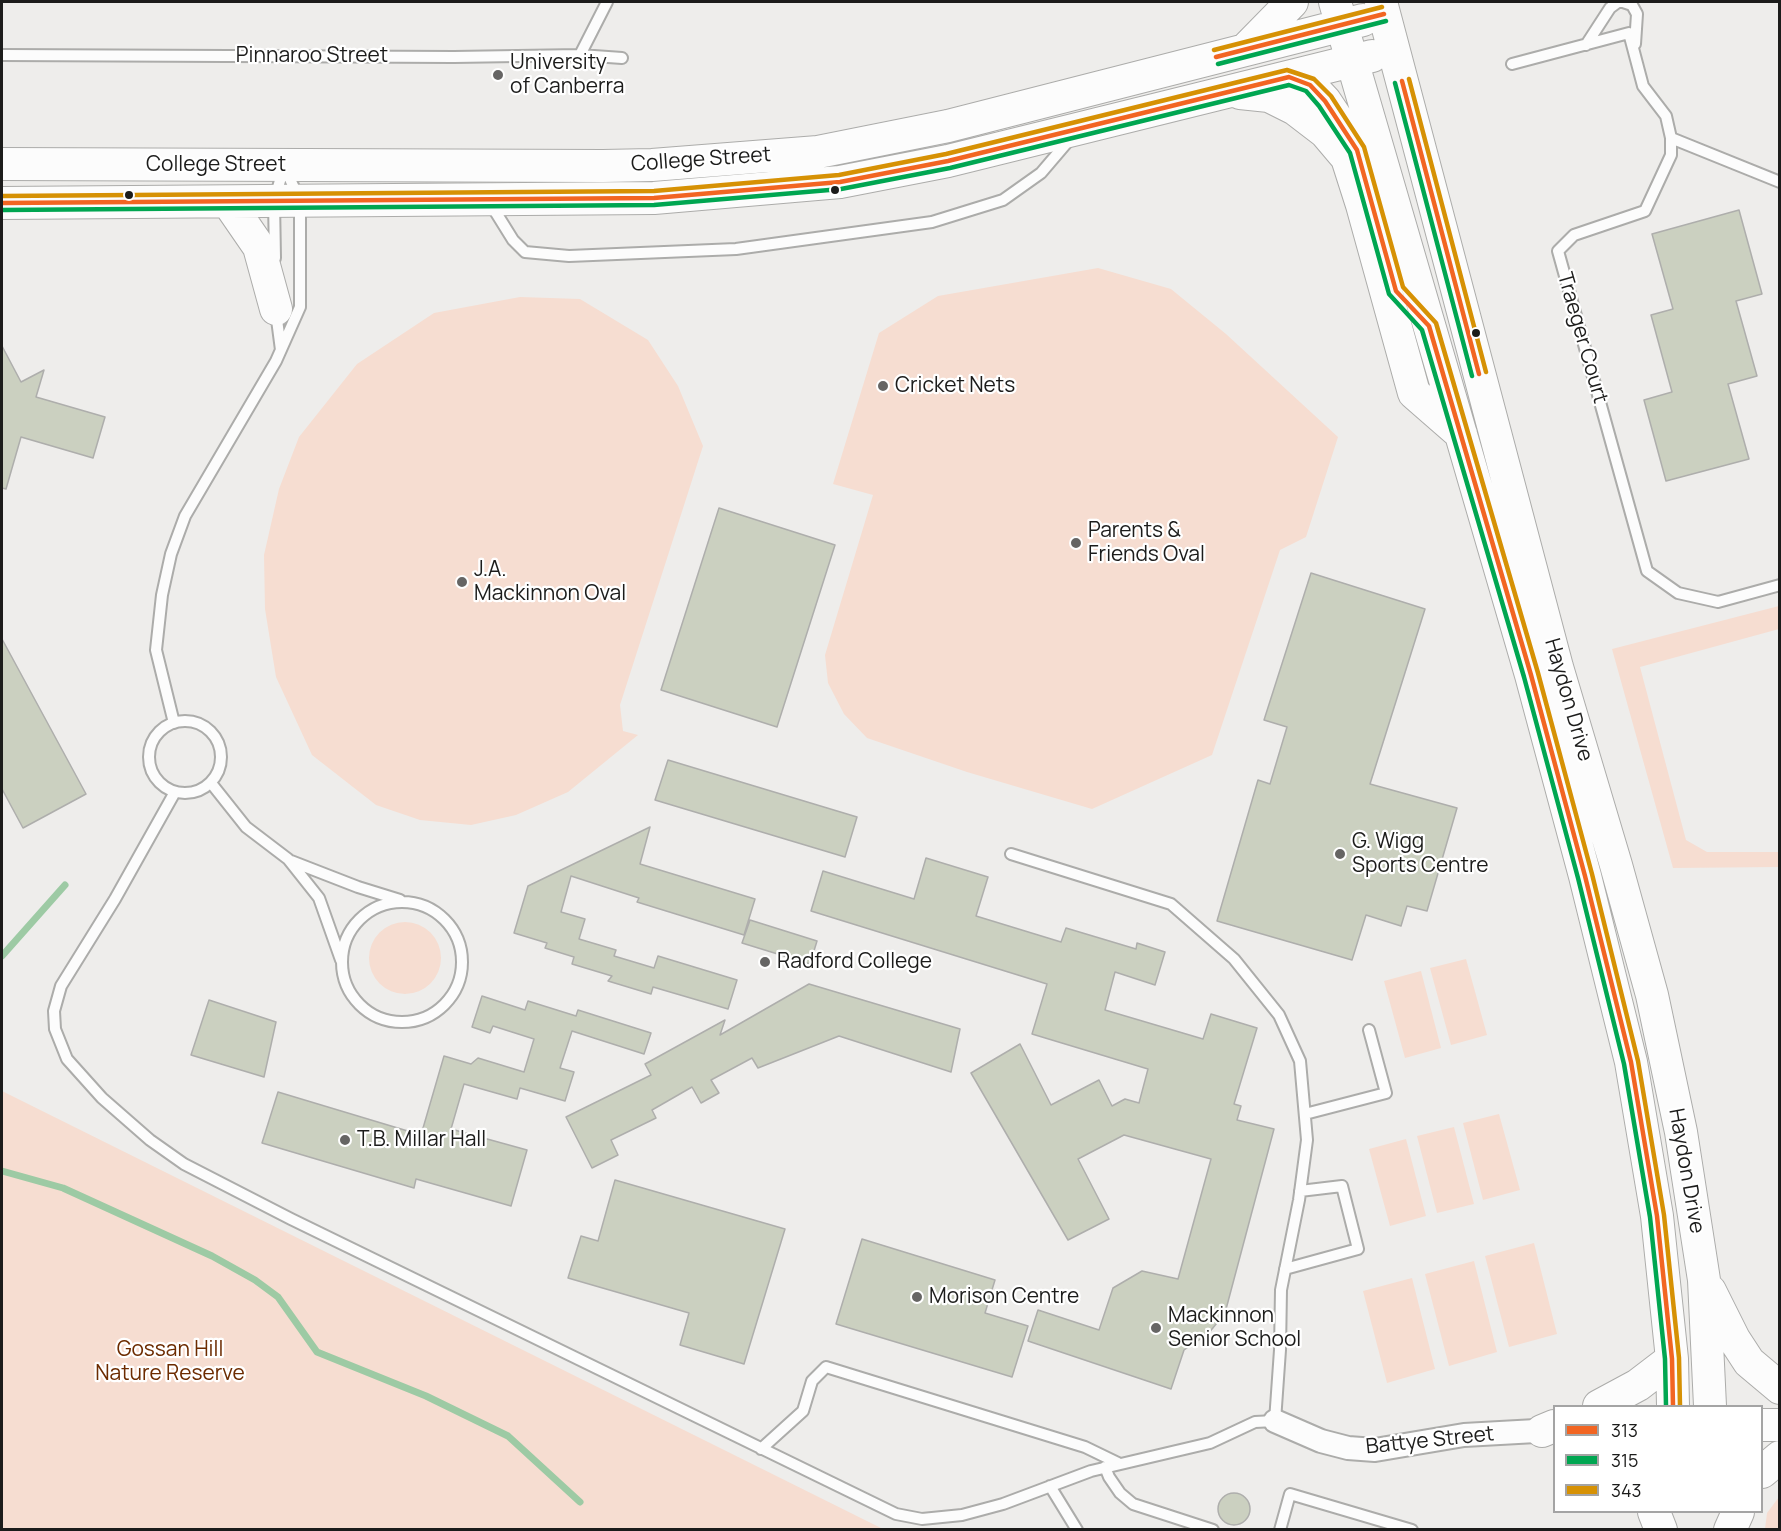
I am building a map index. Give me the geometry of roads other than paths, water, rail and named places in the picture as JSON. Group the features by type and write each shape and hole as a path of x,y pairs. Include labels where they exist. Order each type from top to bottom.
{"main road":[{"path":"1246,49 1292,2"},
{"name":"College Street","path":"2,164 603,166 652,165 818,152 948,126 1246,49 1339,13 1383,8"},
{"name":"Haydon Drive","path":"1383,8 1557,667 1652,995 1681,1132 1704,1280 1710,1405"},
{"name":"Haydon Drive","path":"1339,13 1531,675 1588,887 1631,1062 1657,1216 1672,1359 1672,1405"},
{"name":"College Street","path":"2,204 654,198 840,182 948,161 1394,51"},
{"path":"1289,77 1310,85 1325,101 1357,150 1396,291 1429,326"},
{"path":"1227,92 1269,96 1295,109 1325,132 1347,158 1414,393 1461,434"},
{"path":"228,202 259,247 276,309"},
{"path":"1704,1280 1734,1339 1749,1362 1779,1388"},
{"path":"1603,1405 1638,1385 1672,1359"},
{"path":"1763,1425 1779,1425"},
{"path":"1763,1470 1779,1457"},
{"path":"1654,1513 1661,1530"},
{"path":"1674,1513 1675,1530"},
{"path":"1714,1513 1715,1530"},
{"path":"1730,1530 1738,1513"}],"street":[{"name":"Battye Street","path":"1275,1421 1321,1441 1348,1448 1375,1450 1464,1435 1550,1429"}],"lane":[{"path":"580,55 607,2"},
{"path":"1586,45 1610,8 1623,2 1632,5 1637,14 1634,53"},
{"path":"1512,64 1629,33 1643,86 1666,116 1671,138 1779,182"},
{"name":"Pinnaroo Street","path":"2,55 454,57 580,55 622,58"},
{"path":"488,199 513,240 525,252 569,256 736,249 932,222 1004,200 1041,173 1078,130"},
{"name":"Traeger Court","path":"1671,138 1671,154 1645,211 1574,235 1558,251 1647,571 1678,593 1718,602 1779,585"},
{"path":"174,723 156,650 162,595 171,554 185,516 281,351 300,307 285,166"},
{"path":"281,351 276,309 287,201 285,166"},
{"path":"186,721 198,723 209,729 221,750 222,762 218,774 211,783 194,793 175,792 165,788 157,781 149,762 149,749 154,738 162,728 174,723 186,721"},
{"path":"211,783 246,827 288,860 320,898 341,960 344,979 352,996 365,1010 382,1019 403,1022 423,1018 441,1008 454,992 461,972 462,952 455,932 442,916 424,905 358,887 288,860"},
{"path":"175,792 115,899 61,986 54,1011 55,1029 67,1059 102,1098 150,1140 184,1164 896,1514 922,1519 962,1515 1003,1504 1118,1463 1210,1443 1255,1422 1275,1421 1281,1290 1300,1191 1307,1140 1300,1061 1279,1015 1234,959 1171,904 1011,854"},
{"path":"341,960 349,933 354,924 368,911 386,904 405,901"},
{"path":"1305,1114 1386,1093 1369,1030"},
{"path":"1285,1269 1358,1249 1342,1186 1300,1191"},
{"path":"761,1449 803,1411 812,1381 826,1367 1085,1447 1118,1463"},
{"path":"1105,1467 1120,1493 1133,1504 1213,1530"},
{"path":"1050,1486 1077,1530"},
{"path":"1280,1530 1290,1494 1412,1530"}],"waterway":[{"path":"2,956 65,885"},
{"path":"2,1171 63,1188 212,1256 255,1280 278,1297 317,1352 426,1396 508,1436 580,1502"}],"place":[{"name":"University of Canberra","path":"498,75"},
{"name":"Cricket Nets","path":"883,386"},
{"name":"Parents & Friends Oval","path":"1076,543"},
{"name":"J.A. Mackinnon Oval","path":"462,582"},
{"name":"G. Wigg Sports Centre","path":"1340,854"},
{"name":"Radford College","path":"765,962"},
{"name":"T.B. Millar Hall","path":"345,1140"},
{"name":"Morison Centre","path":"917,1297"},
{"name":"Mackinnon Senior School","path":"1156,1328"}],"park label":[{"name":"Gossan Hill Nature Reserve","path":"170,1362"}]}
